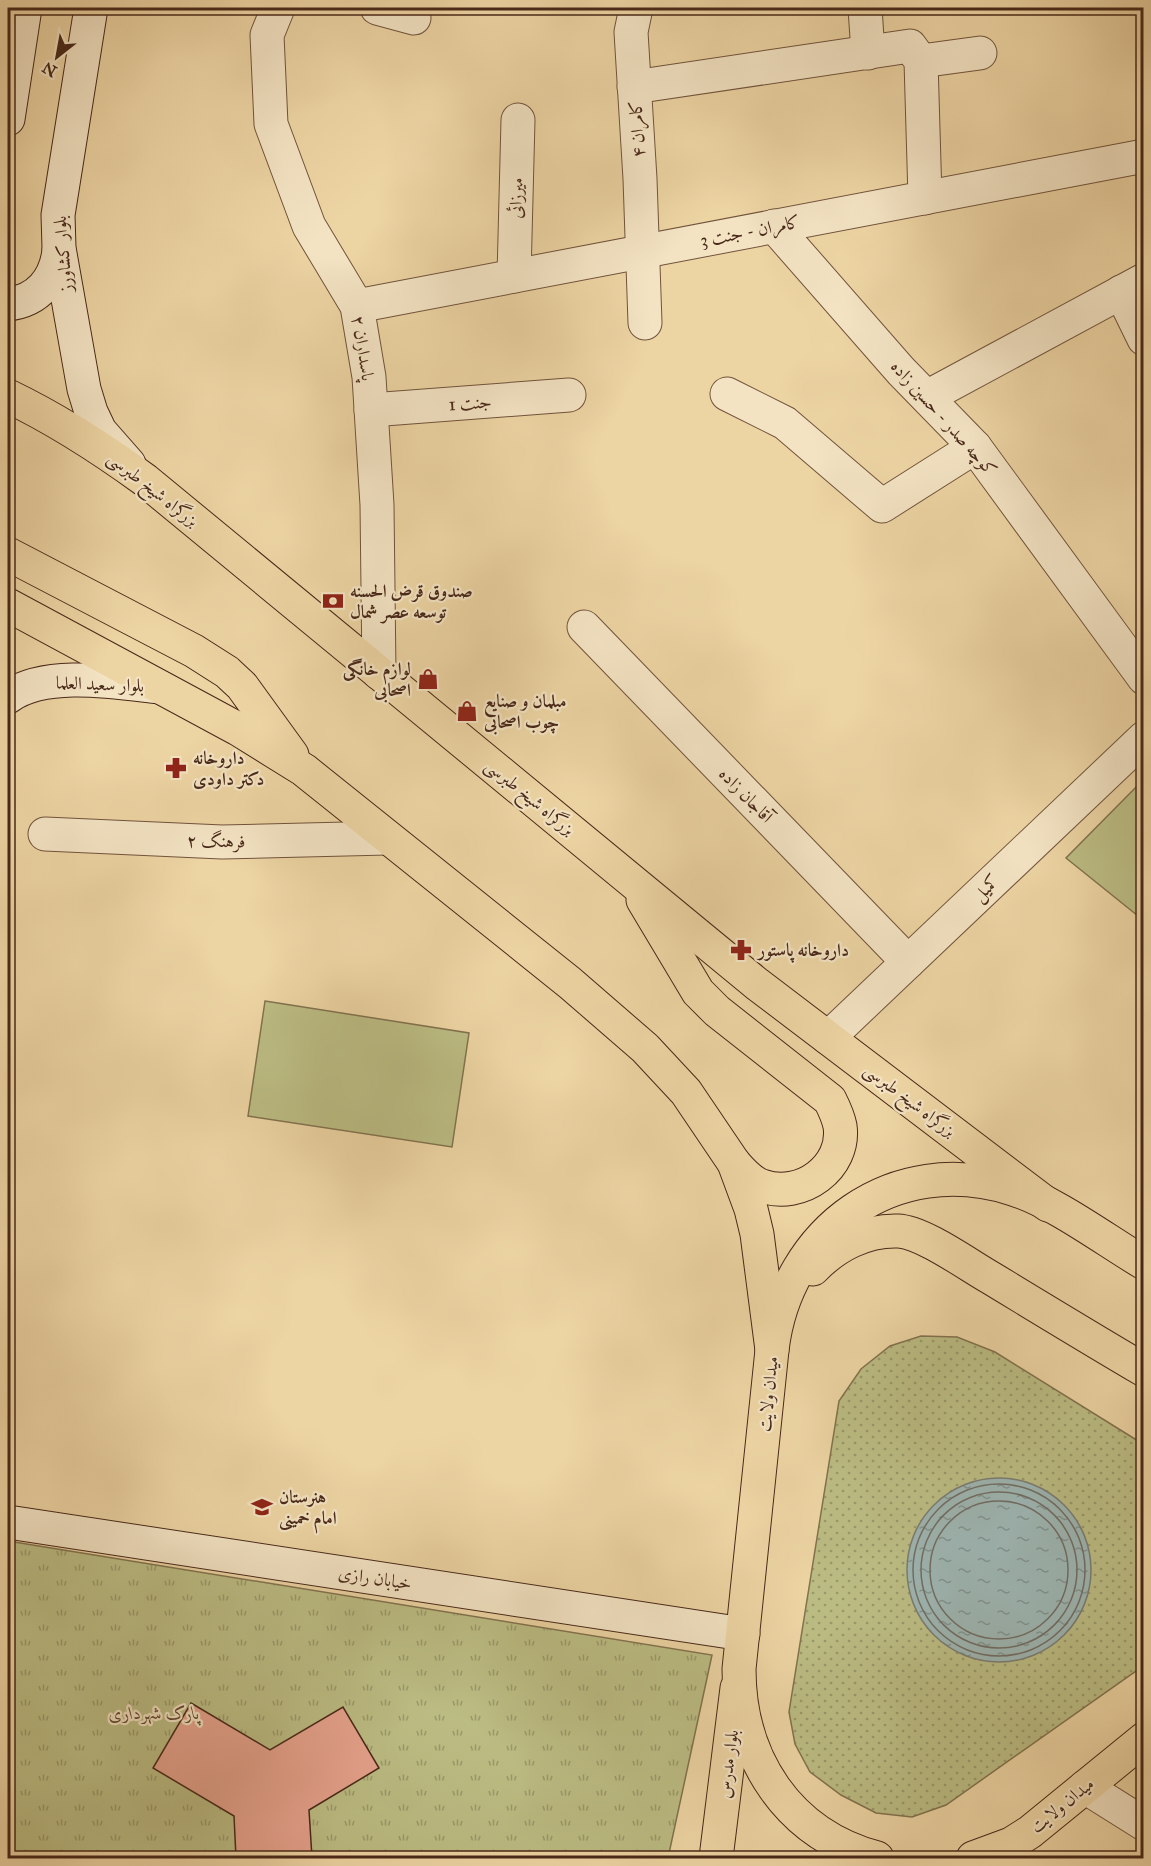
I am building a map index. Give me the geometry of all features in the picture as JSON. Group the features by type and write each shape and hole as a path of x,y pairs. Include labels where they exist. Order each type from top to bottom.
{"main road":[{"name":"بزرگراه شیخ طبرسی","path":"8,396 43,414 113,457 145,480 757,984 1048,1204"},
{"path":"8,415 23,411 43,414"},
{"path":"8,554 194,651 227,672 242,686 304,770"},
{"path":"8,605 238,729 304,770 570,983 645,1048 686,1092 746,1177 762,1186 780,1190 798,1188 814,1181 835,1156 839,1142 840,1127 830,1100 717,1011 698,992 631,880"},
{"path":"734,1163 751,1209 757,1234 774,1336"},
{"name":"میدان ولایت","path":"877,1858 843,1846 824,1836 790,1808 776,1791 757,1759 744,1724 741,1706 740,1668 743,1634 774,1336 784,1296 812,1248 853,1210 886,1193 922,1182 959,1179 996,1184 1032,1196 1143,1263"},
{"path":"774,1336 801,1283 828,1254 864,1236 879,1232 900,1231 928,1241 1143,1370"},
{"name":"بلوار مدرس","path":"716,1858 740,1668"},
{"name":"میدان ولایت","path":"973,1858 1011,1844 1030,1832 1143,1739"},
{"path":"998,1858 1030,1832"}],"street":[{"path":"8,118 25,8"},
{"name":"بلوار کشاورز","path":"91,8 58,215 59,248 84,389 91,411 112,447 145,480"},
{"name":"پاسداران ۲","path":"278,8 267,35 272,124 309,226 357,306 369,377 377,505 379,673"},
{"path":"377,8 414,18"},
{"name":"کامران ۴","path":"636,8 631,32 645,322"},
{"path":"865,8 868,53"},
{"path":"634,87 910,46 921,61 925,198"},
{"path":"921,61 980,53"},
{"name":"میرزائی","path":"514,276 518,120"},
{"name":"کامران - جنت 3","path":"357,306 1143,156"},
{"name":"کوچه صدر - حسین زاده","path":"774,226 927,397 975,447 1143,678"},
{"path":"8,304 26,300 40,292 51,279 57,264 59,248"},
{"path":"927,397 1132,286 1143,339"},
{"path":"727,394 785,423 882,506 975,447"},
{"name":"جنت 1","path":"371,410 569,395"},
{"name":"آقاجان زاده","path":"584,627 908,962"},
{"name":"بلوار سعید العلما","path":"8,686 27,687 59,682 119,683 159,687"},
{"name":"کمیل","path":"828,1038 1143,738"},
{"name":"فرهنگ ۲","path":"45,834 222,842 387,838"},
{"name":"خیابان رازی","path":"8,1522 743,1634"},
{"path":"1085,1787 1143,1824"}],"green space":[{"path":"1143,780 1143,920 1066,858"},
{"path":"265,1001 469,1033 452,1147 248,1116"},
{"path":"921,1336 957,1337 995,1352 1143,1444 1143,1666 946,1805 912,1817 876,1813 841,1795 810,1772 795,1744 789,1712 839,1401 861,1369 890,1346"},
{"name":"پارک شهرداری","path":"8,1541 712,1655 668,1858 8,1858"}],"water":[{"path":"999,1478 1034,1485 1064,1505 1084,1535 1091,1570 1084,1605 1064,1635 1034,1655 999,1662 964,1655 934,1635 914,1605 907,1570 914,1535 934,1505 964,1485"}],"building":[{"path":"191,1703 270,1750 343,1707 379,1768 309,1810 312,1858 236,1858 234,1816 153,1768"}],"place":[{"name":"صندوق قرض الحسنه توسعه عصر شمال","path":"333,601"},
{"name":"لوازم خانگی اصحابی","path":"428,679"},
{"name":"مبلمان و صنایع چوب اصحابی","path":"467,711"},
{"name":"داروخانه دکتر داودی","path":"176,768"},
{"name":"داروخانه پاستور","path":"741,950"},
{"name":"هنرستان امام خمینی","path":"262,1507"}]}
